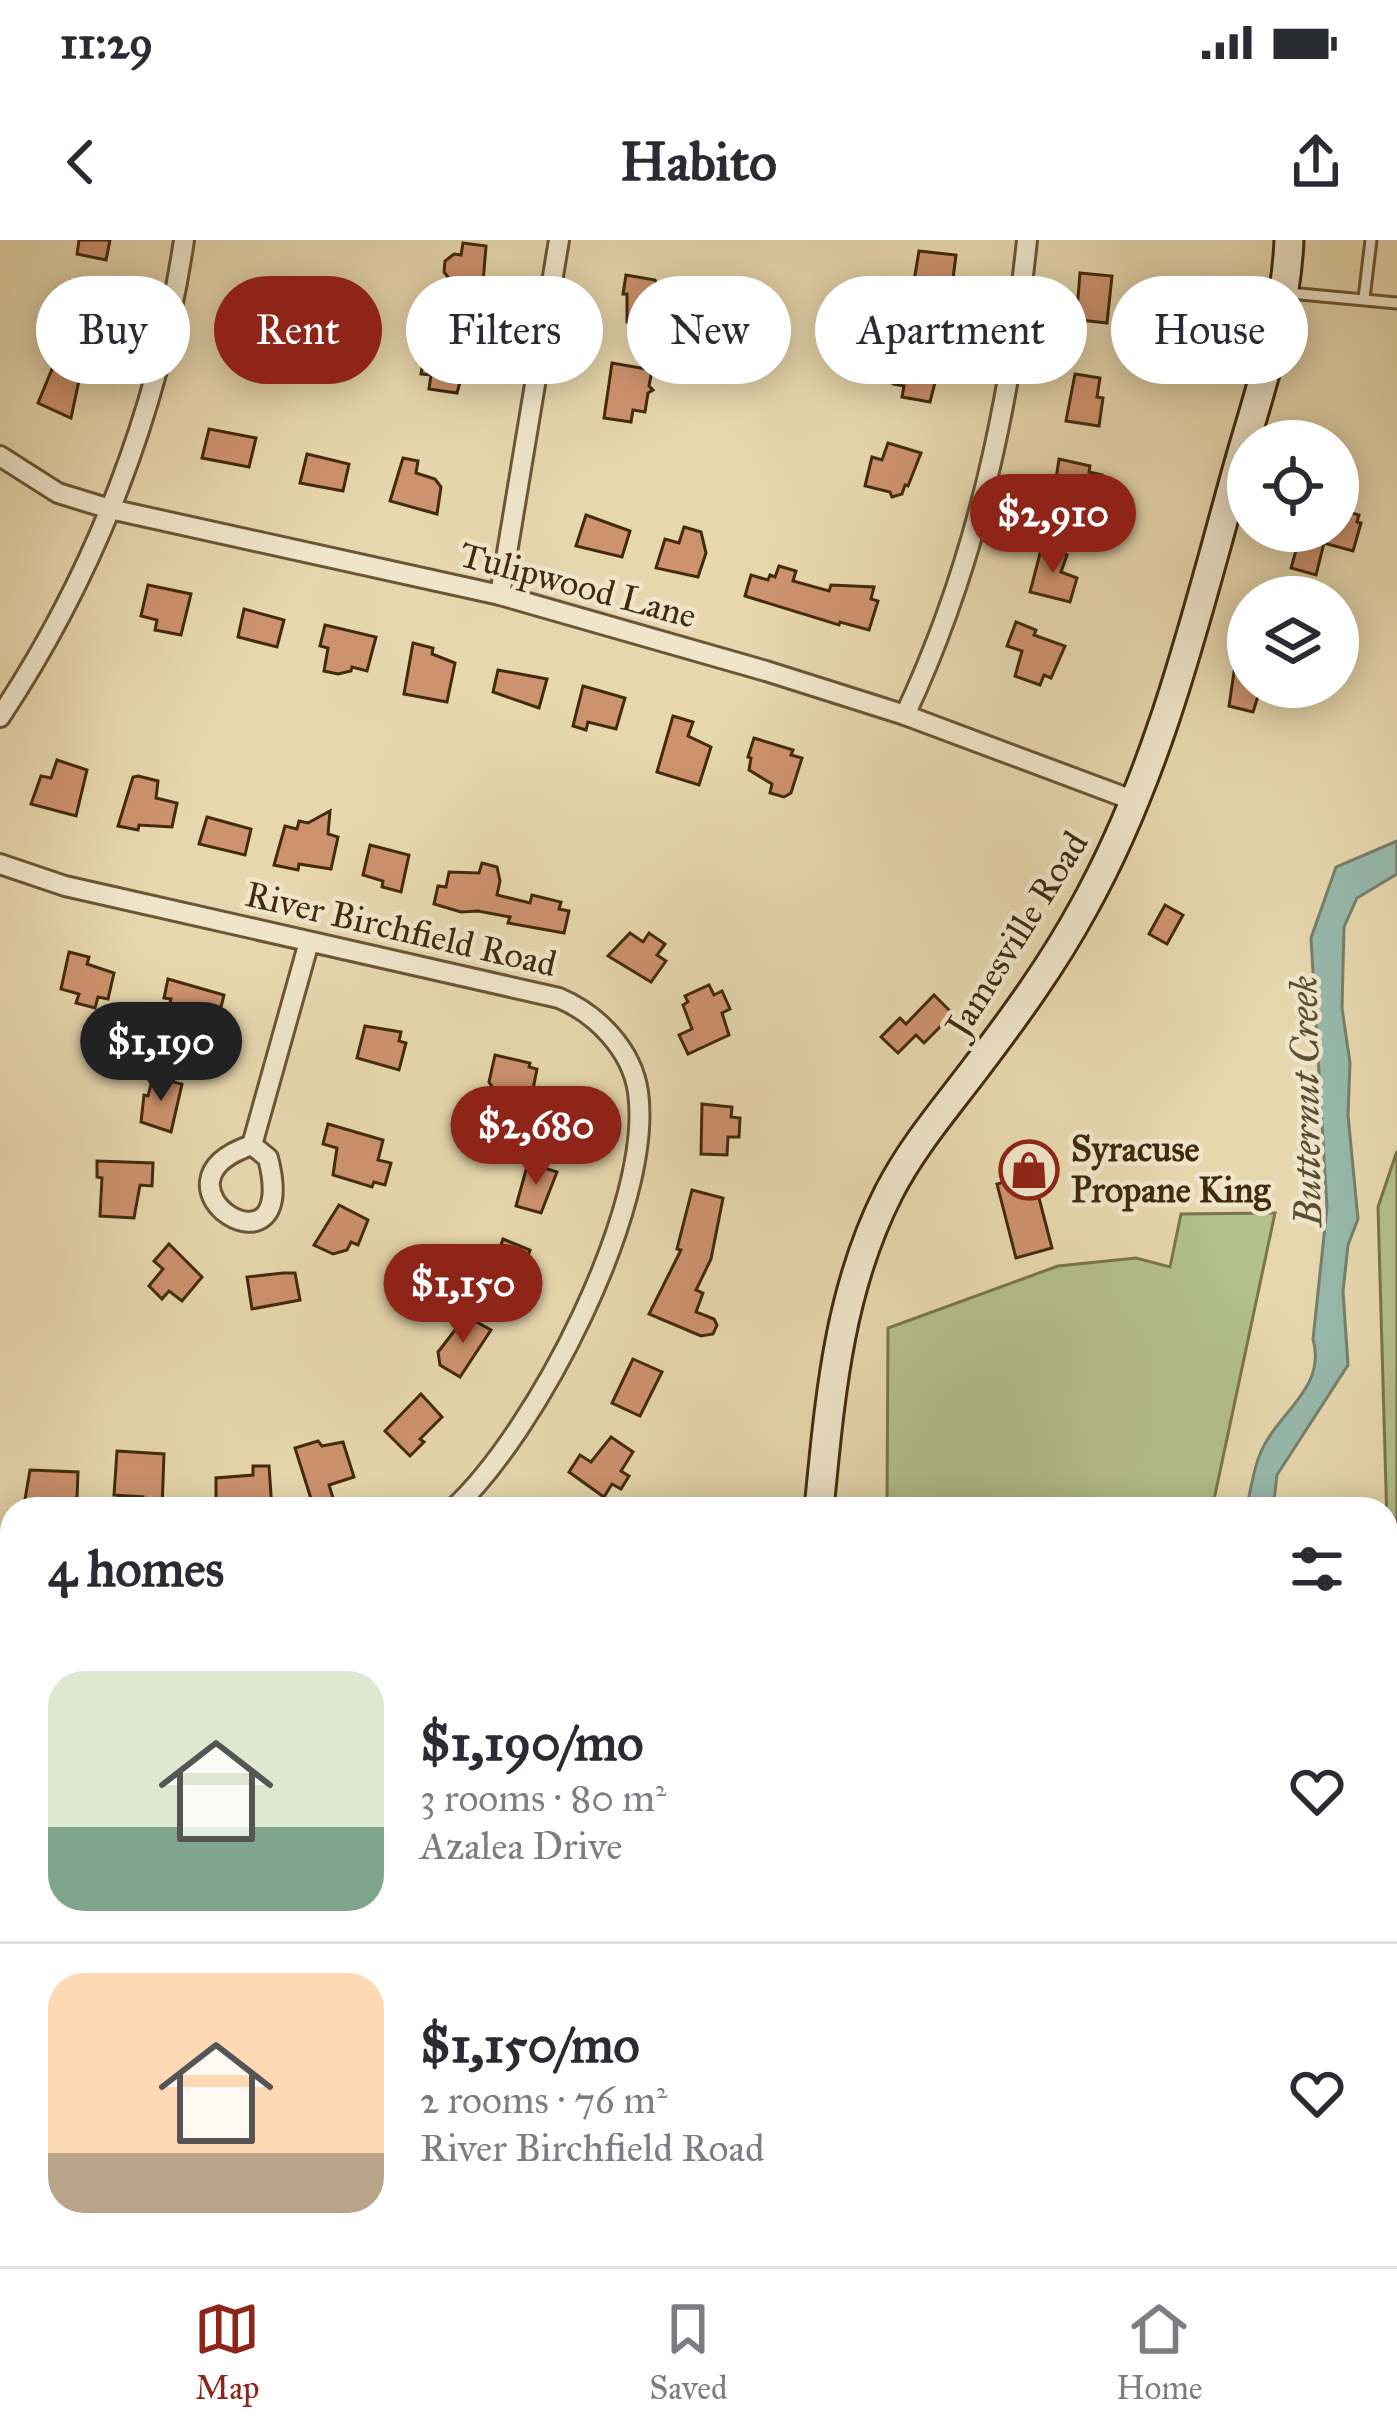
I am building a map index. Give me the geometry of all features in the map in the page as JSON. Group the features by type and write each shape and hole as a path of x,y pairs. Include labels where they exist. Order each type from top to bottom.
{"street":[{"path":"0,717 56,621 110,509 145,418 174,304 184,240"},
{"path":"500,595 560,240"},
{"path":"905,715 962,574 996,450 1012,370 1027,240"},
{"name":"Jamesville Road","path":"1284,276 1289,240"},
{"name":"Jamesville Road","path":"820,1497 846,1300 862,1251 890,1189 918,1144 1028,999 1084,907 1135,801 1170,703 1261,384"},
{"name":"Tulipwood Lane","path":"0,456 58,493 110,509 500,595 905,715 1135,801"},
{"name":"River Birchfield Road","path":"0,864 65,886 559,998 579,1006 610,1034 627,1058 638,1087 640,1121 615,1230 557,1369 502,1456 464,1497"},
{"path":"252,1145 309,942"}],"lane":[{"path":"1364,298 1371,240"},
{"path":"1308,294 1397,303"}],"green space":[{"path":"1397,1151 1397,1497 1386,1497 1378,1207"},
{"path":"1275,1213 1215,1497 887,1497 888,1328 1058,1266 1136,1258 1170,1267 1181,1214"}],"shaded area":[{"path":"1397,841 1397,874 1357,898 1344,927 1342,1008 1350,1063 1348,1115 1358,1219 1348,1245 1343,1291 1348,1365 1277,1475 1274,1497 1249,1497 1260,1454 1313,1372 1327,1208 1311,938 1336,867"}],"building":[{"path":"79,240 110,240 106,260 77,254"},
{"path":"463,243 486,246 484,276 447,276 445,261 461,255"},
{"path":"919,251 956,255 953,276 915,276"},
{"path":"1080,273 1112,276 1107,323 1087,321 1087,276"},
{"path":"612,363 627,366 627,384 649,384 653,390 648,393 645,412 633,410 631,422 604,418"},
{"path":"1087,376 1100,378 1099,426 1066,421 1073,384 1087,384"},
{"path":"46,384 78,384 71,418 38,403"},
{"path":"430,384 459,384 457,393 429,389"},
{"path":"893,384 935,384 930,402 902,397 904,386"},
{"path":"209,429 256,438 249,467 202,458"},
{"path":"888,443 921,453 908,486 892,497 890,492 865,486 872,457 882,460"},
{"path":"307,454 349,464 343,491 300,483"},
{"path":"403,458 418,461 416,473 435,479 441,487 437,514 390,501"},
{"path":"1059,459 1090,466 1089,472 1102,475 1099,496 1087,493 1083,509 1057,503"},
{"path":"586,515 630,531 622,557 576,546"},
{"path":"684,527 701,532 706,553 698,577 656,568 665,539 679,543"},
{"path":"1042,546 1067,555 1061,572 1077,578 1070,602 1030,592"},
{"path":"1296,552 1322,552 1316,575 1291,568"},
{"path":"779,566 796,571 793,581 829,591 831,585 874,587 871,599 878,601 869,630 745,596 751,575 768,580 770,575 775,577"},
{"path":"148,585 191,594 181,635 155,630 157,620 141,616"},
{"path":"244,609 284,620 277,647 238,637"},
{"path":"1016,622 1036,630 1034,635 1065,646 1051,678 1044,675 1040,685 1015,676 1022,651 1007,646"},
{"path":"325,625 376,637 367,671 352,667 338,674 324,671 328,648 320,646"},
{"path":"413,643 433,648 432,654 455,663 447,702 404,694"},
{"path":"498,670 547,679 539,708 493,692"},
{"path":"583,686 625,698 616,729 588,722 586,730 573,726"},
{"path":"673,716 693,722 688,736 711,747 699,785 657,772"},
{"path":"754,738 793,750 791,755 802,758 791,793 784,797 770,793 772,784 749,770"},
{"path":"57,760 87,770 76,816 31,804 41,776 51,778"},
{"path":"133,777 158,781 156,798 177,803 172,827 139,825 138,830 118,826"},
{"path":"330,811 328,834 338,837 331,869 274,865 285,826 297,829 299,821 308,823"},
{"path":"207,817 251,829 245,855 199,844"},
{"path":"370,845 409,855 401,892 363,875"},
{"path":"482,863 497,867 497,895 530,903 532,895 561,902 559,909 569,911 564,933 508,923 510,917 434,904 438,886 446,887 449,872 479,873"},
{"path":"1165,905 1183,915 1167,944 1149,934"},
{"path":"630,933 643,942 649,933 665,944 657,955 666,961 651,982 608,956"},
{"path":"69,952 89,957 87,964 114,973 108,999 98,997 95,1008 76,1003 79,994 61,989"},
{"path":"168,979 224,995 217,1023 196,1018 193,1028 184,1025 168,1010 171,999 164,998"},
{"path":"709,985 714,995 722,991 730,1009 722,1013 729,1035 688,1054 679,1035 692,1029 683,1005 688,1002 685,996"},
{"path":"934,995 953,1014 924,1043 916,1035 898,1053 881,1037 900,1018 906,1024"},
{"path":"365,1026 401,1032 399,1041 406,1043 399,1070 357,1058"},
{"path":"495,1055 537,1069 532,1094 493,1088 489,1082"},
{"path":"153,1077 182,1084 171,1132 141,1122 144,1095 148,1096"},
{"path":"702,1104 732,1107 731,1117 740,1118 739,1137 728,1137 727,1155 701,1154"},
{"path":"328,1124 383,1140 378,1160 391,1163 385,1185 374,1182 372,1187 333,1175 337,1148 323,1144"},
{"path":"97,1161 153,1163 152,1186 140,1185 134,1218 100,1216 102,1178 97,1177"},
{"path":"528,1163 557,1172 541,1213 516,1206"},
{"path":"1033,1175 1052,1248 1016,1258 997,1184"},
{"path":"692,1190 723,1198 711,1259 696,1290 703,1293 696,1312 717,1325 713,1334 701,1336 649,1314 681,1250 677,1249"},
{"path":"339,1205 368,1220 358,1245 351,1242 347,1250 333,1254 314,1245"},
{"path":"503,1239 530,1250 515,1296 496,1289 500,1279 491,1275"},
{"path":"169,1244 202,1277 182,1301 169,1291 162,1299 149,1286 163,1269 154,1261"},
{"path":"295,1273 300,1300 252,1309 247,1277"},
{"path":"466,1316 491,1330 460,1377 440,1365 438,1352"},
{"path":"633,1359 662,1372 640,1416 612,1403"},
{"path":"421,1394 442,1417 410,1456 385,1431"},
{"path":"611,1437 633,1452 621,1471 629,1476 621,1489 612,1484 604,1497 569,1472 580,1455 591,1462"},
{"path":"318,1441 322,1446 343,1442 354,1477 329,1485 333,1497 310,1497 295,1448"},
{"path":"117,1451 164,1454 162,1497 114,1495"},
{"path":"253,1466 269,1466 271,1497 216,1497 216,1478 253,1475"},
{"path":"30,1470 78,1472 77,1497 25,1497"}],"place":[{"name":"Syracuse Propane King","path":"1029,1170"}],"water label":[{"name":"Butternut Creek","path":"1306,1101"}]}
